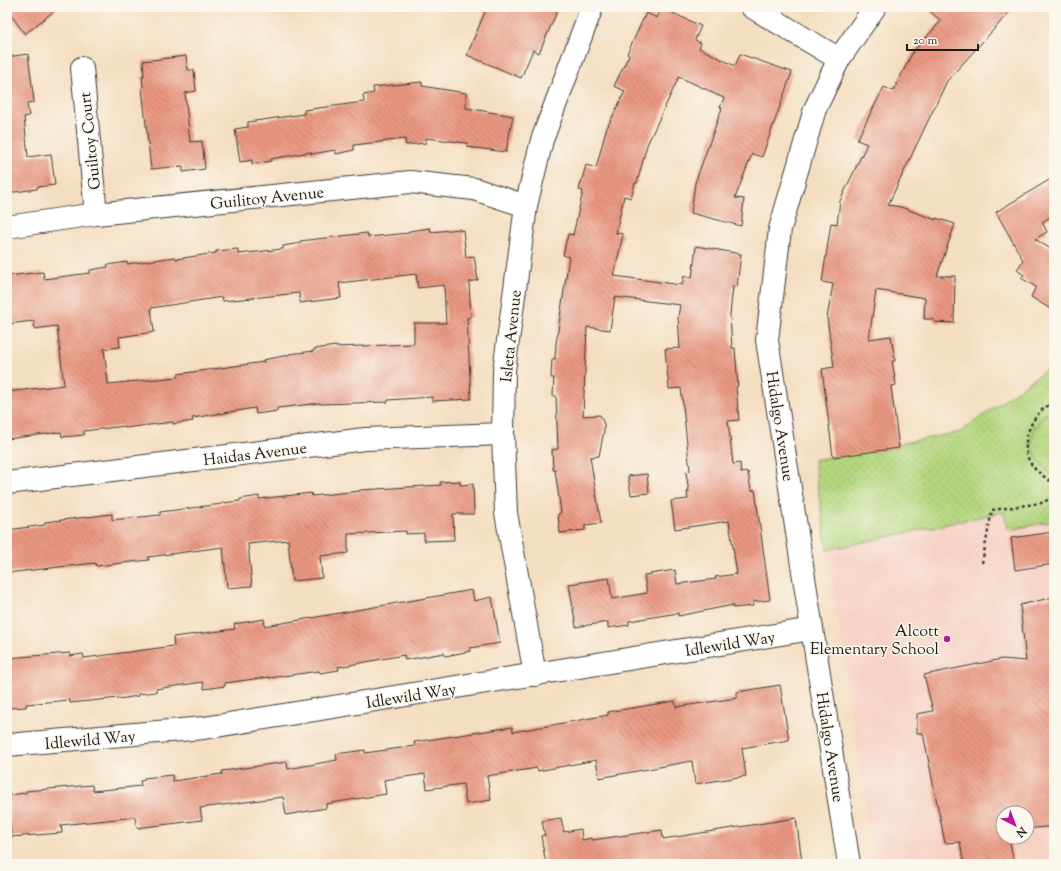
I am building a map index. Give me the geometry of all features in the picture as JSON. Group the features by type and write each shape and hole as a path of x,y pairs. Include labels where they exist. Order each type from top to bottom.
{"street":[{"name":"Isleta Avenue","path":"535,675 506,513 503,434 504,371 526,206 542,140 592,7"},
{"path":"752,7 839,59"},
{"name":"Hidalgo Avenue","path":"849,864 767,340 780,229 815,109 839,59 875,7"},
{"name":"Guiltoy Court","path":"82,68 96,214"},
{"name":"Guilitoy Avenue","path":"7,227 96,214 410,182 474,189 526,206"},
{"name":"Haidas Avenue","path":"7,483 365,440 503,434"},
{"name":"Idlewild Way","path":"7,746 204,728 812,629"}],"path":[{"path":"1054,403 1040,411 1028,432 1026,444 1028,460 1038,472 1054,484"},
{"path":"982,563 992,510 1041,503 1054,497"}],"shaded area":[{"name":"Alcott Elementary School","path":"1054,364 1054,864 874,864 814,460 960,432"}],"green space":[{"path":"1054,364 1054,521 1009,530 1003,512 827,550 814,460 960,432"},
{"path":"1054,408 1054,477 1038,459 1031,447 1034,428 1045,414"}],"building":[{"path":"7,7 59,7 25,34 7,10"},
{"path":"487,7 559,7 539,53 533,50 521,78 467,55"},
{"path":"925,7 1014,7 947,81 888,205 901,207 936,220 936,218 955,224 937,276 955,276 954,323 934,322 934,319 924,319 925,298 876,290 869,339 891,336 895,361 892,361 896,385 891,386 899,448 833,457 822,369 834,367 827,318 833,284 822,282 831,223 837,224 840,201 867,144 857,140 884,87 893,91 913,52 941,21"},
{"path":"662,8 701,26 695,40 701,43 699,48 735,66 740,54 792,72 762,157 752,154 735,198 744,199 741,226 691,213 695,183 722,108 720,107 724,98 679,77 647,145 637,183 635,183 631,198 624,196 616,233 623,234 614,276 682,285 684,276 692,278 696,246 741,254 737,287 733,286 730,315 732,348 735,348 739,420 728,421 733,464 740,463 741,473 748,472 751,491 755,490 770,600 753,602 753,606 733,608 733,605 678,616 678,613 629,621 629,625 608,628 608,622 576,627 569,584 609,578 612,599 647,593 644,575 675,570 677,584 716,579 715,577 737,574 729,521 675,529 671,501 688,499 687,492 689,492 686,472 690,471 681,388 669,389 665,349 680,348 678,317 680,305 615,297 610,330 587,327 583,416 600,415 604,424 599,456 590,457 601,523 585,525 585,530 560,533 558,514 561,513 555,470 553,470 552,450 558,449 556,396 553,396 554,378 551,378 552,359 555,359 569,257 563,255 568,234 573,235 583,191 579,190 586,165 596,168 606,130 625,91 614,86 629,55 627,54 646,13 657,18"},
{"path":"28,54 34,102 27,103 29,116 24,117 28,157 51,154 55,185 7,193 7,57"},
{"path":"186,56 188,70 194,70 196,91 185,93 190,142 202,141 205,169 183,172 183,166 151,169 142,88 142,76 144,76 143,61"},
{"path":"422,82 422,86 466,93 466,108 513,116 506,152 467,147 467,143 426,138 426,143 406,145 405,139 354,145 354,150 336,154 336,150 311,154 311,152 252,164 252,160 240,162 235,129 248,127 248,122 304,114 304,110 364,102 363,95 374,93 373,87"},
{"path":"1054,177 1054,215 1042,222 1047,232 1035,239 1054,251 1054,311 1031,297 1036,287 1021,278 1024,275 1017,270 1023,260 996,212"},
{"path":"430,228 431,232 463,230 466,257 474,256 478,280 469,282 471,317 467,318 471,399 432,401 432,397 388,400 388,402 320,403 277,408 277,411 256,414 255,408 192,418 193,421 173,424 173,422 125,428 125,426 84,431 84,435 62,437 61,432 7,439 7,392 64,385 57,326 35,329 34,321 7,324 7,276 43,272 44,279 90,273 90,270 108,267 107,265 127,262 127,264 175,257 176,259 216,253 216,251 238,249 238,254 283,249 283,246 301,243 300,241 367,233 368,237 409,233 409,231","holes":["416,274 418,288 444,285 446,323 414,323 414,344 336,346 314,349 314,351 289,354 263,360 264,362 178,374 178,377 108,384 104,349 120,347 119,337 154,332 151,308 222,297 223,301 299,293 300,303 341,298 339,283"]},
{"path":"647,474 649,493 631,495 628,476"},
{"path":"460,481 460,485 473,484 474,514 453,514 454,540 424,541 424,533 406,534 406,531 348,534 348,553 320,556 322,578 292,581 288,540 248,544 252,586 227,588 223,547 148,557 149,560 96,566 95,563 7,573 7,530 45,525 45,522 112,514 112,520 160,515 160,512 222,504 259,496 259,499 311,493 312,496 360,490 441,485 440,482"},
{"path":"1054,532 1054,564 1015,570 1011,538"},
{"path":"472,590 474,601 492,597 500,643 470,648 471,651 445,656 444,653 405,660 404,655 338,667 339,670 320,673 319,671 225,683 225,686 204,689 203,682 156,689 156,692 138,694 138,696 119,699 70,703 70,700 26,704 26,707 7,708 7,658 70,653 70,656 83,654 84,658 174,646 173,637 235,629 234,624 264,619 265,626"},
{"path":"1054,597 1054,826 1035,828 1035,805 995,805 995,845 1010,845 1014,864 964,864 960,842 945,843 923,733 917,733 917,714 933,711 924,675 1002,659 1026,661 1020,605"},
{"path":"780,685 789,740 742,748 746,776 695,784 692,761 599,778 596,760 538,771 537,768 487,776 491,800 466,804 463,784 427,789 425,774 384,780 386,794 326,804 326,808 286,815 283,797 200,808 202,820 137,828 135,817 61,825 62,833 11,837 8,795 26,793 26,791 92,785 93,791 141,786 140,781 144,780 144,778 172,775 173,781 222,774 222,771 287,762 288,769 337,760 336,754 365,750 365,753 415,746 414,742 512,727 513,732 608,715 608,712 675,701 676,707 737,698 737,692"},
{"path":"561,818 564,832 581,829 582,840 592,838 592,840 662,830 663,839 796,818 802,862 792,864 546,864 541,836 545,835 542,821"}],"place":[{"name":"Alcott Elementary School","path":"947,639"}]}
